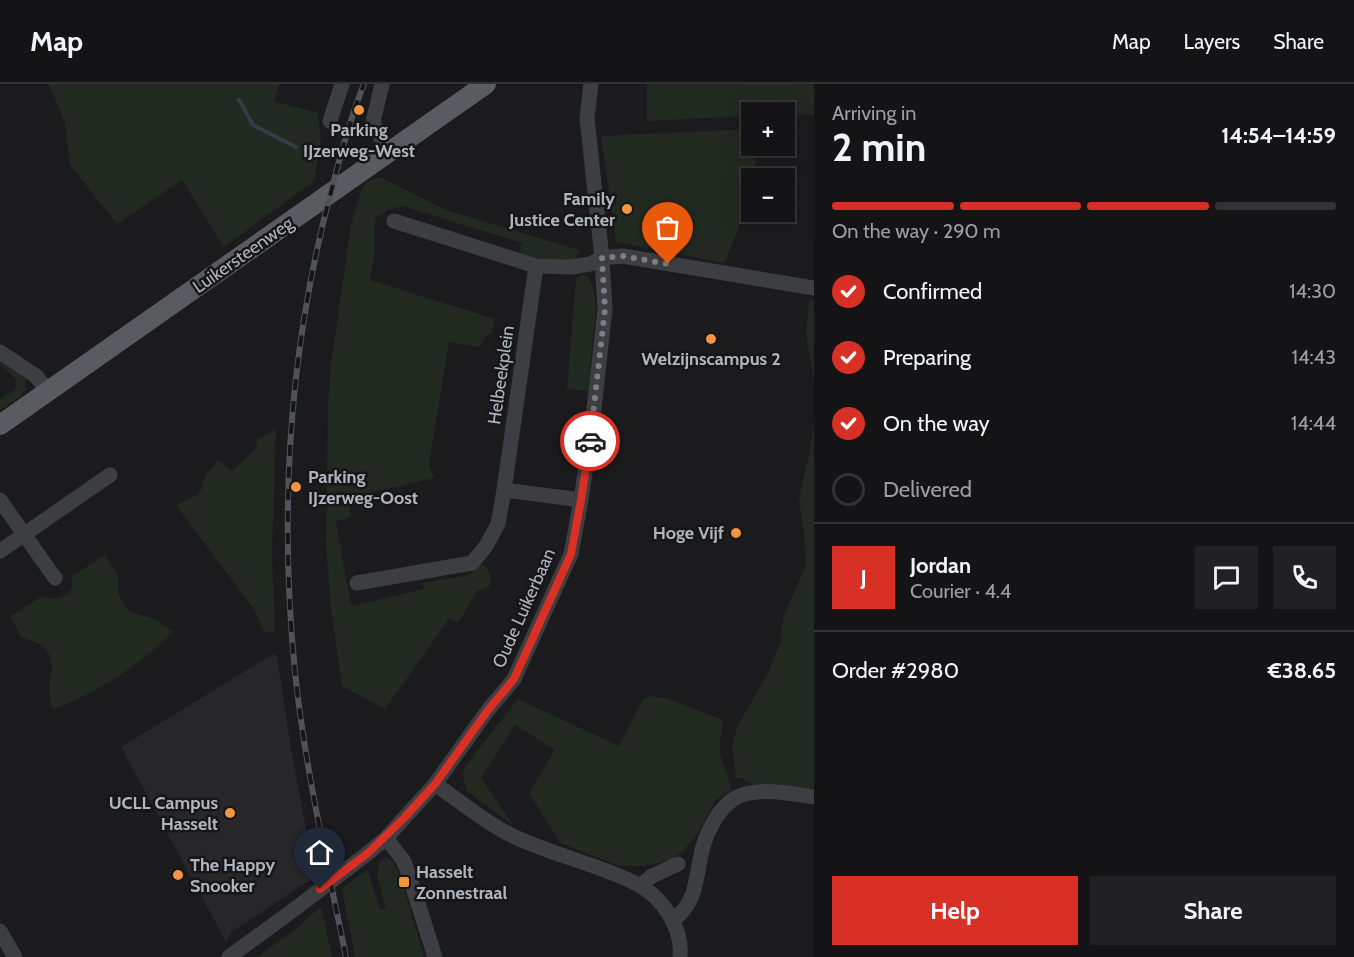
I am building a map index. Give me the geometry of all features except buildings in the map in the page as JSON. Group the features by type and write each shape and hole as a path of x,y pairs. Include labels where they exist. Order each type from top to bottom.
{"main road":[{"name":"Luikersteenweg","path":"0,425 486,84"}],"street":[{"path":"330,122 342,84"},
{"path":"382,84 373,122 388,152"},
{"name":"Oude Luikerbaan","path":"229,957 386,838 435,784 488,710 514,679 571,554 581,500 605,309 587,118 591,84"},
{"path":"394,221 536,266 571,267 590,264 602,258 623,256 767,282 814,288"},
{"name":"Helbeekplein","path":"357,583 471,563 486,546 498,524 536,266"},
{"path":"0,352 36,376 48,391"},
{"path":"0,551 110,475"},
{"path":"504,490 581,500"},
{"path":"0,500 55,578"},
{"path":"435,784 506,833 640,886 666,908 673,921 681,949 680,957"},
{"path":"673,921 684,912 693,897 701,851 712,825 733,800 744,794 761,792 814,798"},
{"path":"386,838 406,866 435,957"},
{"path":"640,886 652,876 678,864"},
{"path":"0,931 15,957"}],"shaded area":[{"path":"49,84 279,84 274,101 318,113 321,140 314,181 224,247 182,180 117,224 70,165 65,123"},
{"path":"647,84 814,84 814,115 795,114 795,102 741,102 741,116 647,121"},
{"path":"741,129 741,156 750,156 756,160 754,168 741,168 741,218 724,263 616,242 601,136"},
{"path":"380,177 446,210 579,250 575,261 549,260 518,254 522,243 402,206 388,210 375,219 375,250 370,280 495,319 492,333 486,336 479,347 449,342 429,465 434,478 349,498 351,517 336,521 351,606 424,589 422,583 469,575 480,564 486,566 491,577 489,587 477,591 458,623 449,619 385,709 342,686 331,609 326,546 328,404 331,364 351,224 361,191 367,181"},
{"path":"581,275 587,276 591,283 596,307 588,391 567,389 576,278"},
{"path":"814,299 814,381 806,334 809,300"},
{"path":"0,358 25,375 26,389 21,396 0,410 0,399 15,390 16,379 0,365"},
{"path":"814,420 814,789 756,786 742,778 736,778 732,747 737,727 769,671 780,643 783,618 806,565 799,499"},
{"path":"276,428 272,553 275,631 265,633 253,608 176,505 197,495 203,487 204,477 218,460 232,471 257,447 255,442"},
{"path":"105,555 118,575 118,593 127,609 156,619 173,632 117,677 53,709 49,693 51,657 39,644 22,638 10,617 42,596 55,599 66,595 72,588 72,576"},
{"name":"UCLL Campus Hasselt","path":"273,654 277,657 315,877 230,933 226,942 121,747"},
{"path":"650,696 668,699 721,719 723,723 720,753 731,786 731,790 716,800 695,837 681,853 670,860 644,866 617,865 560,843 529,793 555,750 515,725 481,778 514,826 467,791 462,773 466,765 518,699 619,746 643,699"},
{"path":"386,857 393,861 400,876 424,957 355,957 342,888 368,870 380,910 386,908 377,875 379,863"},
{"path":"321,906 332,957 257,957 297,928"}],"waterway":[{"path":"239,100 253,125 296,147"}],"railway":[{"path":"346,957 317,815 299,708 290,612 288,491 291,430 305,311 334,178 364,84"}],"way so far":[{"path":"590,441 605,309 602,258 623,256 668,264"}],"place":[{"name":"Parking IJzerweg-West","path":"359,110"},
{"name":"Family Justice Center","path":"627,209"},
{"name":"Welzijnscampus 2","path":"711,339"},
{"name":"Parking IJzerweg-Oost","path":"296,487"},
{"name":"Hoge Vijf","path":"736,533"},
{"name":"UCLL Campus Hasselt","path":"230,813"},
{"name":"The Happy Snooker","path":"178,875"},
{"name":"Hasselt Zonnestraal","path":"404,882"}],"route":[{"path":"320,889 386,838 435,784 488,710 514,679 537,633 571,554 590,441"}]}
